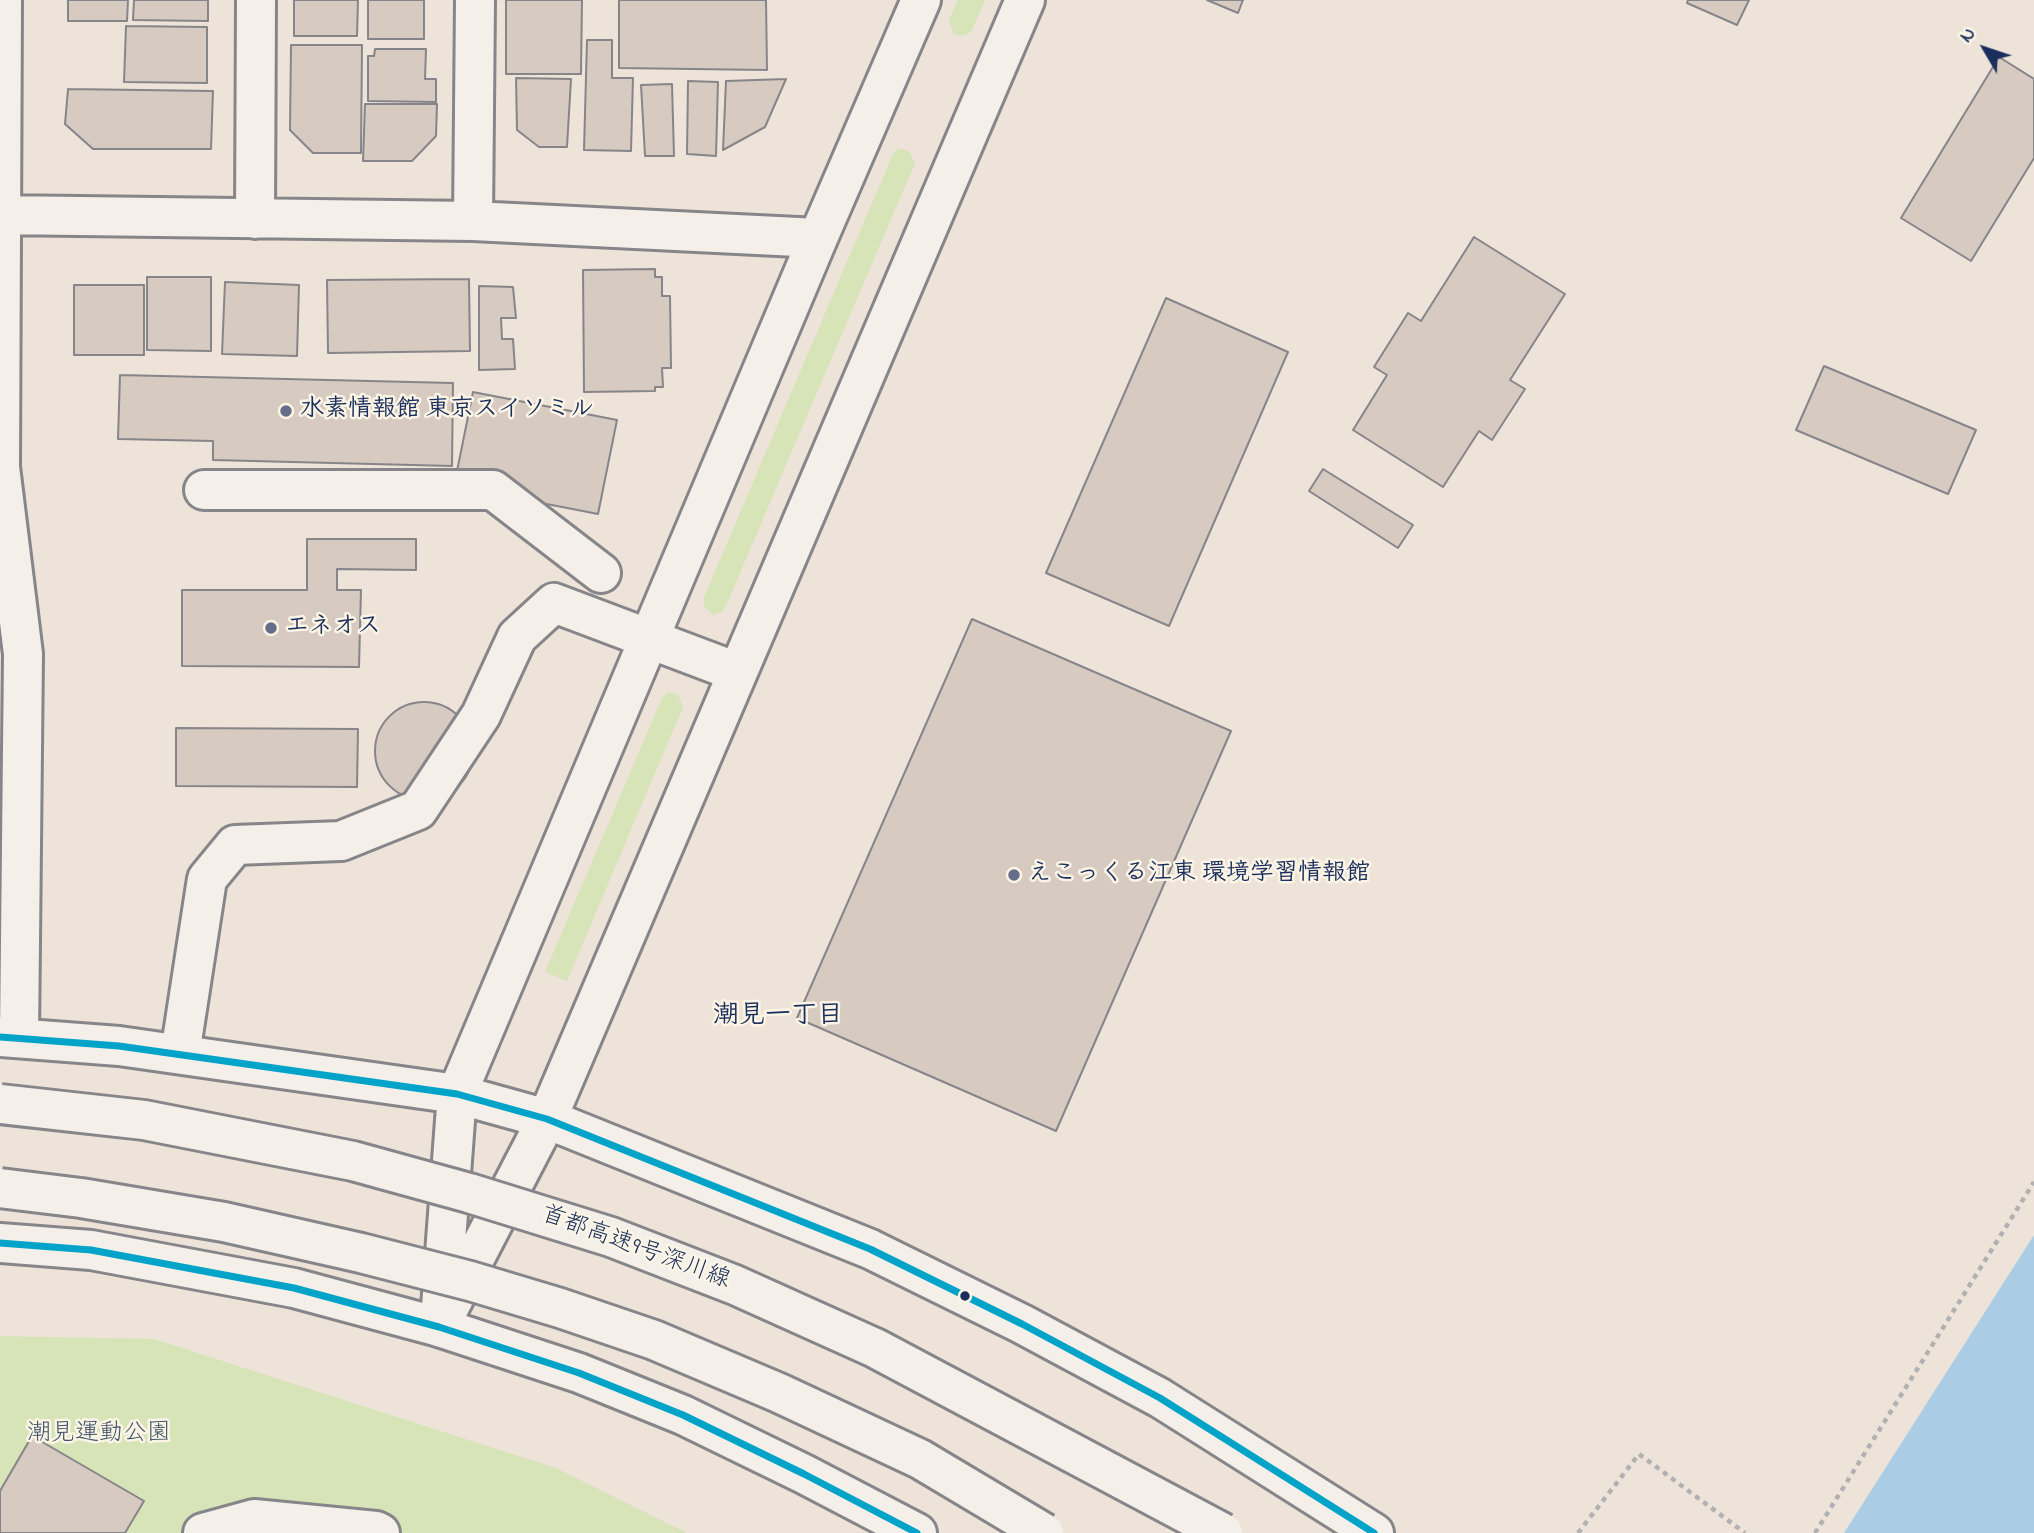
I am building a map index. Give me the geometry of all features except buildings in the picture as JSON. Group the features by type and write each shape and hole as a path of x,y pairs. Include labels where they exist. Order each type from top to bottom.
{"main road":[{"path":"2,0 0,467 23,654 9,1037 119,1046 457,1094 547,1119 870,1249 1022,1324 1160,1398 1374,1533"},
{"path":"255,219 256,0"},
{"path":"473,221 475,0"},
{"path":"439,1327 457,1094 921,0"},
{"path":"439,1327 547,1119 1025,0"},
{"path":"0,215 473,221 818,238"},
{"path":"204,490 494,491 601,573"},
{"path":"180,1055 207,879 235,845 341,841 418,810 481,715 517,638 554,603 737,672"},
{"name":"首都高速9号深川線","path":"0,1104 144,1120 353,1161 611,1237 735,1284 875,1348 1223,1533"},
{"path":"0,1188 81,1198 224,1222 397,1262 560,1308 654,1340 791,1399 920,1460 1044,1533"},
{"path":"0,1243 91,1250 294,1288 439,1327 579,1373 683,1415 917,1533"},
{"path":"203,1533 254,1519 380,1533"}],"path":[{"path":"1815,1533 2034,1182"},
{"path":"1578,1533 1639,1454 1745,1533"}],"green space":[{"path":"958,0 985,0 971,32 963,36 954,34 949,21"},
{"path":"898,149 905,149 910,153 915,163 726,606 713,615 704,606 704,597 893,154"},
{"path":"667,693 674,693 679,697 683,707 567,981 545,972 662,698"},
{"name":"潮見運動公園","path":"0,1336 154,1339 556,1468 687,1533 0,1533"}],"water":[{"path":"2034,1235 2034,1533 1844,1533"}],"transit line":[{"path":"0,1037 119,1046 457,1094 547,1119 870,1249 1022,1324 1160,1398 1374,1533"},
{"path":"0,1243 91,1250 294,1288 439,1327 579,1373 683,1415 917,1533"}],"place":[{"name":"水素情報館 東京スイソミル","path":"286,411"},
{"name":"エネオス","path":"271,628"},
{"name":"えこっくる江東 環境学習情報館","path":"1014,875"}],"district":[{"name":"潮見一丁目","path":"778,1018"}]}
